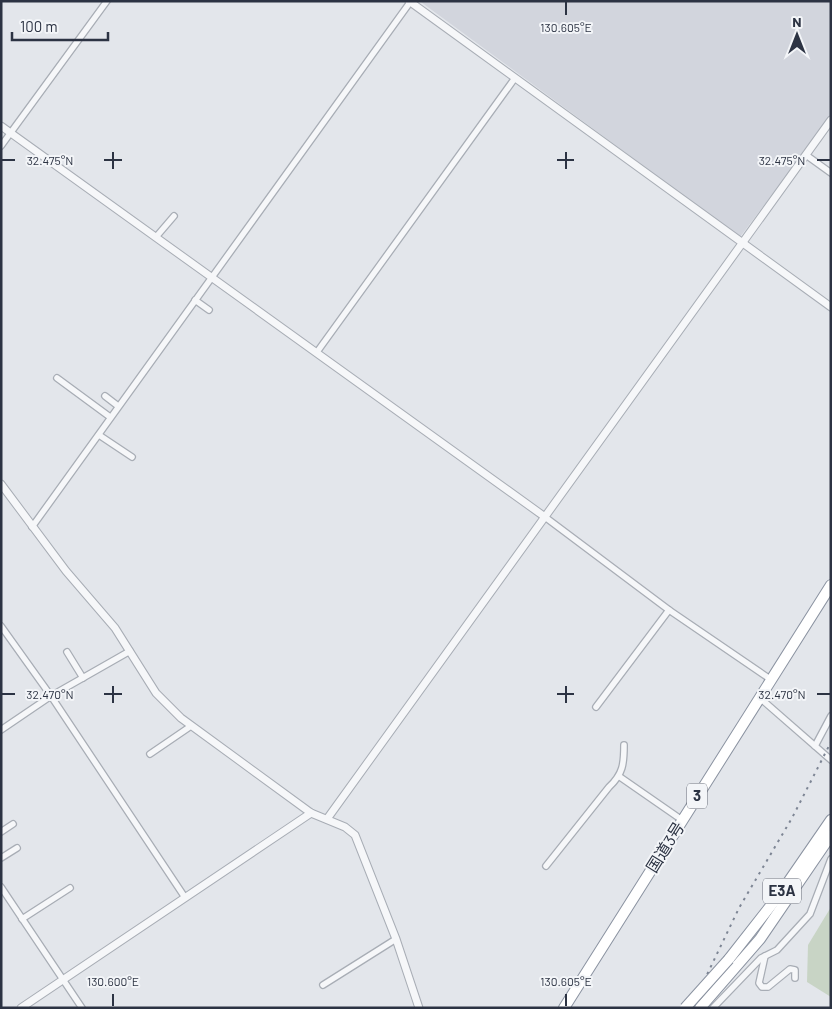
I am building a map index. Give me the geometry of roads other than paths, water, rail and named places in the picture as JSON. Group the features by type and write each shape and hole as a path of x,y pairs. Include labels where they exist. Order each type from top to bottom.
{"highway":[{"name":"国道3号","path":"564,1008 831,585"},
{"name":"E3A","path":"685,1008 729,959 780,894 831,820"},
{"name":"E3A","path":"700,1008 738,966 789,899 831,835"}],"street":[{"path":"1,146 106,1"},
{"path":"32,527 410,2 831,307"},
{"path":"317,352 515,78"},
{"path":"327,819 831,120"},
{"path":"1,126 545,517 669,610 770,679"},
{"path":"806,155 831,173"},
{"path":"156,237 174,216"},
{"path":"195,300 209,310"},
{"path":"57,378 110,417"},
{"path":"104,396 118,406"},
{"path":"99,435 132,457"},
{"path":"1,484 66,571 115,628 156,693 191,726 311,813 345,827 355,835 396,939 419,1008"},
{"path":"596,707 669,610"},
{"path":"1,626 51,696 184,896"},
{"path":"1,730 51,696 130,651"},
{"path":"67,652 83,678"},
{"path":"760,698 831,760"},
{"path":"815,746 831,716"},
{"path":"150,754 191,726"},
{"path":"546,866 609,787 620,777 624,766 624,745"},
{"path":"620,777 682,820"},
{"path":"21,1008 167,912 184,896 311,813"},
{"path":"1,832 13,824"},
{"path":"1,858 16,848"},
{"path":"713,1008 761,958 783,944 810,914 831,859"},
{"path":"1,887 82,1008"},
{"path":"22,919 70,888"},
{"path":"323,985 396,939"},
{"path":"765,956 759,977 759,984 762,987 768,987 790,968 795,970 795,978"}],"railway":[{"path":"691,1008 739,908 792,818 831,742"}]}
